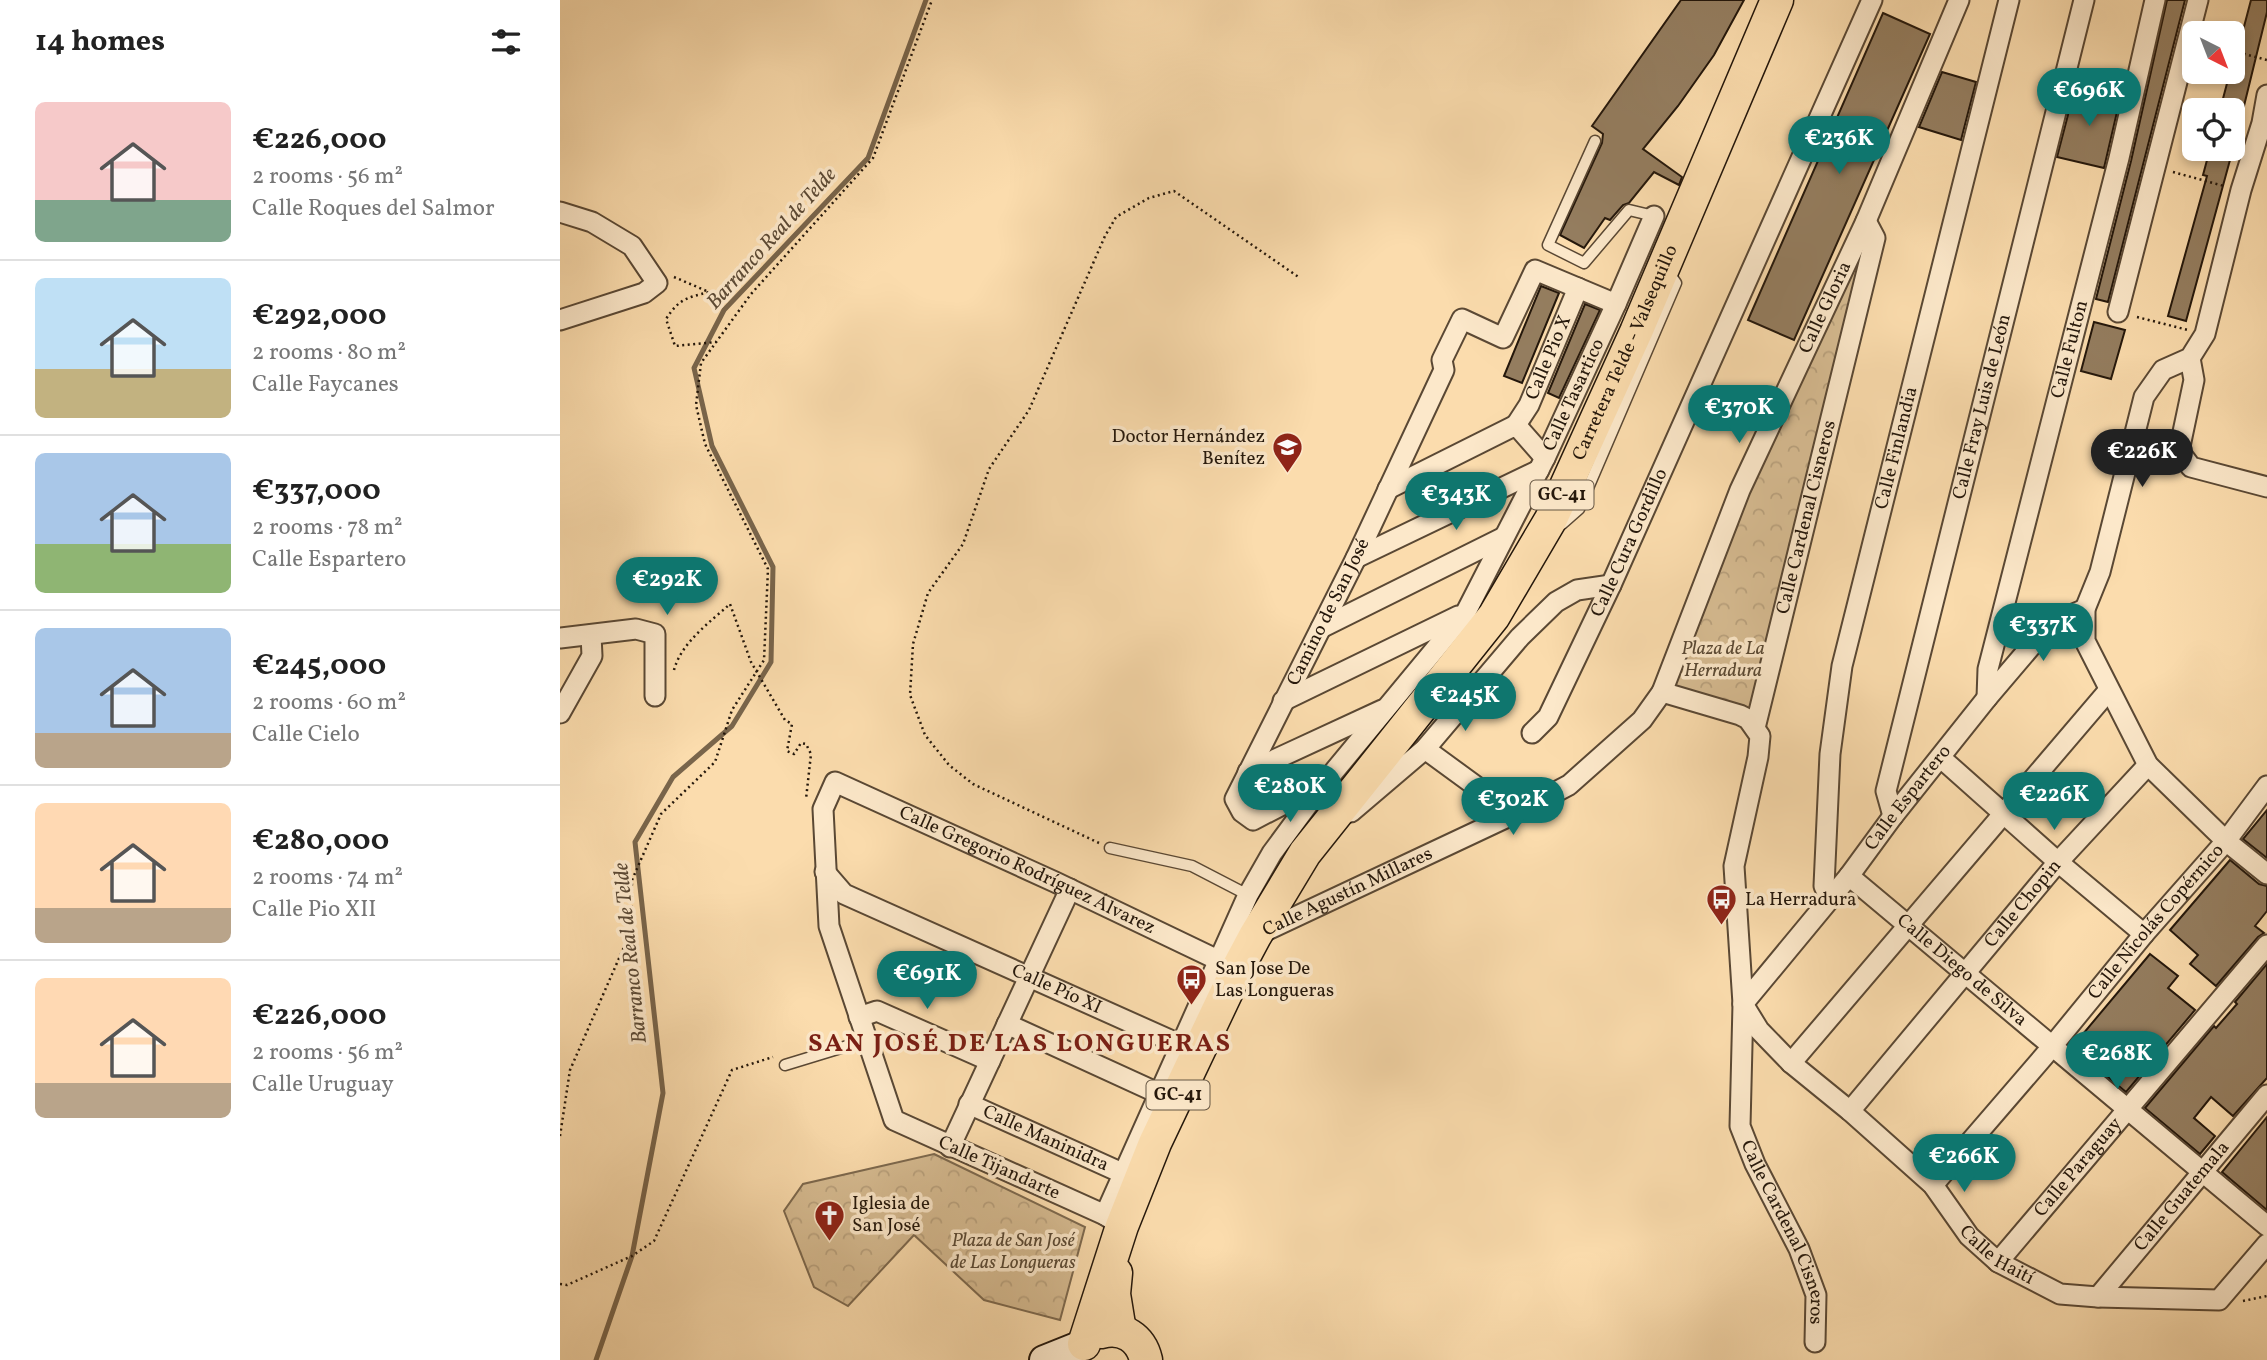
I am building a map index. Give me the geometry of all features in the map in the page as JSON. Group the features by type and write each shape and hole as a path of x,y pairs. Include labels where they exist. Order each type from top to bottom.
{"main road":[{"name":"Carretera Telde - Valsequillo","path":"1081,1352 1113,1220 1156,1143 1229,963 1255,936 1305,853 1494,617 1551,519 1664,266 1777,0"},
{"name":"Carretera Telde - Valsequillo","path":"1113,1220 1114,1294 1120,1331"},
{"path":"1081,1352 1093,1336 1104,1331 1120,1331 1131,1335 1140,1343 1146,1360"}],"street":[{"name":"Calle Cura Gordillo","path":"1532,733 1548,717 1611,585 1872,0"},
{"name":"Calle Gloria","path":"1662,692 1740,490 1866,221 1959,0"},
{"name":"Calle Finlandia","path":"1829,900 1824,886 1829,767 1842,666 2009,0"},
{"name":"Calle Fray Luis de León","path":"1893,816 1886,791 2084,0"},
{"name":"Calle Fulton","path":"1987,698 1988,669 2119,158 2155,0"},
{"path":"2118,312 2199,0"},
{"path":"2267,95 2264,124 2241,190 2205,334 2190,358 2163,370 2144,397 2100,572 2085,609 2085,641 2148,765 2226,841 2267,874"},
{"path":"560,212 592,222 632,246 657,283 644,293 560,320"},
{"name":"Calle Tasartico","path":"1113,1220 1122,1173 1181,1045 1229,963 1248,895 1272,853 1317,792 1466,612 1542,464 1654,216"},
{"name":"Calle Cardenal Cisneros","path":"1815,1342 1816,1295 1799,1249 1755,1164 1740,1126 1743,1004 1734,866 1758,757 1760,736 1755,727 1875,238 1866,221"},
{"name":"Camino de San José","path":"1317,792 1305,793 1253,820 1242,812 1235,799 1356,558 1444,370 1442,360 1462,318 1503,338 1535,270 1616,304"},
{"name":"Calle Pio X","path":"1516,425 1529,405 1578,288"},
{"path":"2190,358 2194,380 2179,451 2191,467 2267,487"},
{"path":"1356,558 1542,464 1516,425 1388,489"},
{"path":"1321,628 1504,537"},
{"path":"1305,853 1425,749 1520,637 1556,602 1577,590 1611,585"},
{"name":"Calle Espartero","path":"1743,1004 1849,876 1987,698 2050,624 2085,609"},
{"path":"1283,701 1466,612"},
{"path":"560,638 636,629 655,634 654,696"},
{"path":"560,713 592,656 591,635"},
{"path":"1791,1063 2109,690"},
{"path":"1662,692 1740,715 1755,727"},
{"name":"Calle Agustín Millares","path":"1255,936 1514,814 1569,785 1642,720 1662,692"},
{"path":"1248,772 1389,706"},
{"path":"1425,749 1514,814"},
{"path":"1941,758 2144,934"},
{"name":"Calle Chopin","path":"1850,1111 2058,862 2148,765"},
{"name":"Calle Gregorio Rodríguez Álvarez","path":"825,872 823,809 835,782 1229,963"},
{"name":"Calle Nicolás Copérnico","path":"1933,1185 2144,934 2226,841 2267,786"},
{"path":"825,872 829,926 867,1040"},
{"name":"Calle Pío XI","path":"825,872 844,894 1181,1045"},
{"name":"Calle Diego de Silva","path":"1849,876 2267,1226"},
{"path":"950,1147 1070,889"},
{"name":"Calle Paraguay","path":"1998,1262 2267,946"},
{"name":"Calle Haití","path":"1743,1004 1759,1030 1791,1063 1933,1185 1969,1236 1998,1262 2060,1294 2219,1300 2267,1244"},
{"path":"859,1017 877,1011 990,1060"},
{"path":"1007,1024 1160,1094"},
{"name":"Calle Tijandarte","path":"867,1040 894,1121 1113,1220"},
{"name":"Calle Guatemala","path":"2098,1297 2267,1095"},
{"name":"Calle Maninidra","path":"969,1104 1122,1173"},
{"path":"1044,1360 1081,1352"}],"lane":[{"path":"1595,141 1548,245 1584,262 1629,210 1654,216"},
{"path":"1110,848 1192,866 1248,895"},
{"path":"785,1065 867,1040"}],"path":[{"path":"560,1136 570,1070 631,930 632,880 661,814 715,762 732,710 764,660 768,569 705,444 696,405 701,363 751,294 873,158 932,0"},
{"path":"2245,54 2267,60"},
{"path":"2157,168 2241,190"},
{"path":"1110,848 973,784 949,765 925,735 910,695 913,644 928,593 962,544 989,469 1029,410 1116,216 1149,198 1174,191 1300,278"},
{"path":"643,264 709,292 683,299 674,306 666,319 675,346 716,342"},
{"path":"2118,312 2205,334"},
{"path":"673,672 677,660 703,628 730,604 745,647 757,671 785,720 792,724 788,751 794,754 801,743 806,744 811,754 807,807"},
{"path":"560,1284 566,1285 632,1256 654,1241 732,1070 784,1053"}],"green space":[{"name":"Plaza de La Herradura","path":"1865,233 1871,240 1752,716 1668,689 1743,493"},
{"name":"Plaza de San José de Las Longueras","path":"934,1154 1085,1227 1060,1320 984,1300 914,1235 848,1306 814,1287 784,1211 803,1184"}],"building":[{"path":"1681,0 1744,0 1714,55 1643,149 1682,177 1679,185 1654,172 1629,203 1623,205 1610,220 1605,218 1584,248 1560,235 1602,143 1603,134 1592,126"},
{"path":"2167,0 2185,0 2108,302 2096,299 2131,161"},
{"path":"2251,0 2267,0 2267,12 2245,102 2245,98 2223,98 2227,84 2245,84 2245,23"},
{"path":"1883,13 1930,34 1794,340 1748,320"},
{"path":"1942,72 1976,82 1961,140 1919,127"},
{"path":"2075,88 2120,99 2104,168 2057,157"},
{"path":"2207,161 2230,161 2186,321 2168,316 2207,176 2203,175"},
{"path":"1541,286 1559,293 1522,383 1504,376"},
{"path":"1585,304 1600,310 1559,398 1548,393"},
{"path":"2094,322 2125,330 2111,379 2081,371"},
{"path":"2267,810 2267,858 2243,839"},
{"path":"2230,860 2259,884 2267,886 2267,911 2255,926 2264,933 2216,986 2190,964 2198,955 2170,930"},
{"path":"2150,954 2178,976 2168,988 2195,1010 2126,1092 2072,1047"},
{"path":"2267,964 2267,1078 2233,1116 2211,1097 2194,1118 2215,1136 2200,1154 2145,1108 2214,1026 2216,1028 2237,1004 2235,1002"},
{"path":"2267,1117 2267,1210 2222,1172"}],"waterway":[{"name":"Barranco Real de Telde","path":"596,1360 632,1256 663,1093 635,842 673,777 732,726 771,662 773,567 712,446 694,368 724,310 868,158 926,0"}],"place":[{"name":"Doctor Hernández Benítez","path":"1288,475"},
{"name":"La Herradura","path":"1722,927"},
{"name":"San Jose De Las Longueras","path":"1192,1007"},
{"name":"Iglesia de San José","path":"829,1242"}],"district":[{"name":"SAN JOSÉ DE LAS LONGUERAS","path":"1020,1044"}]}
